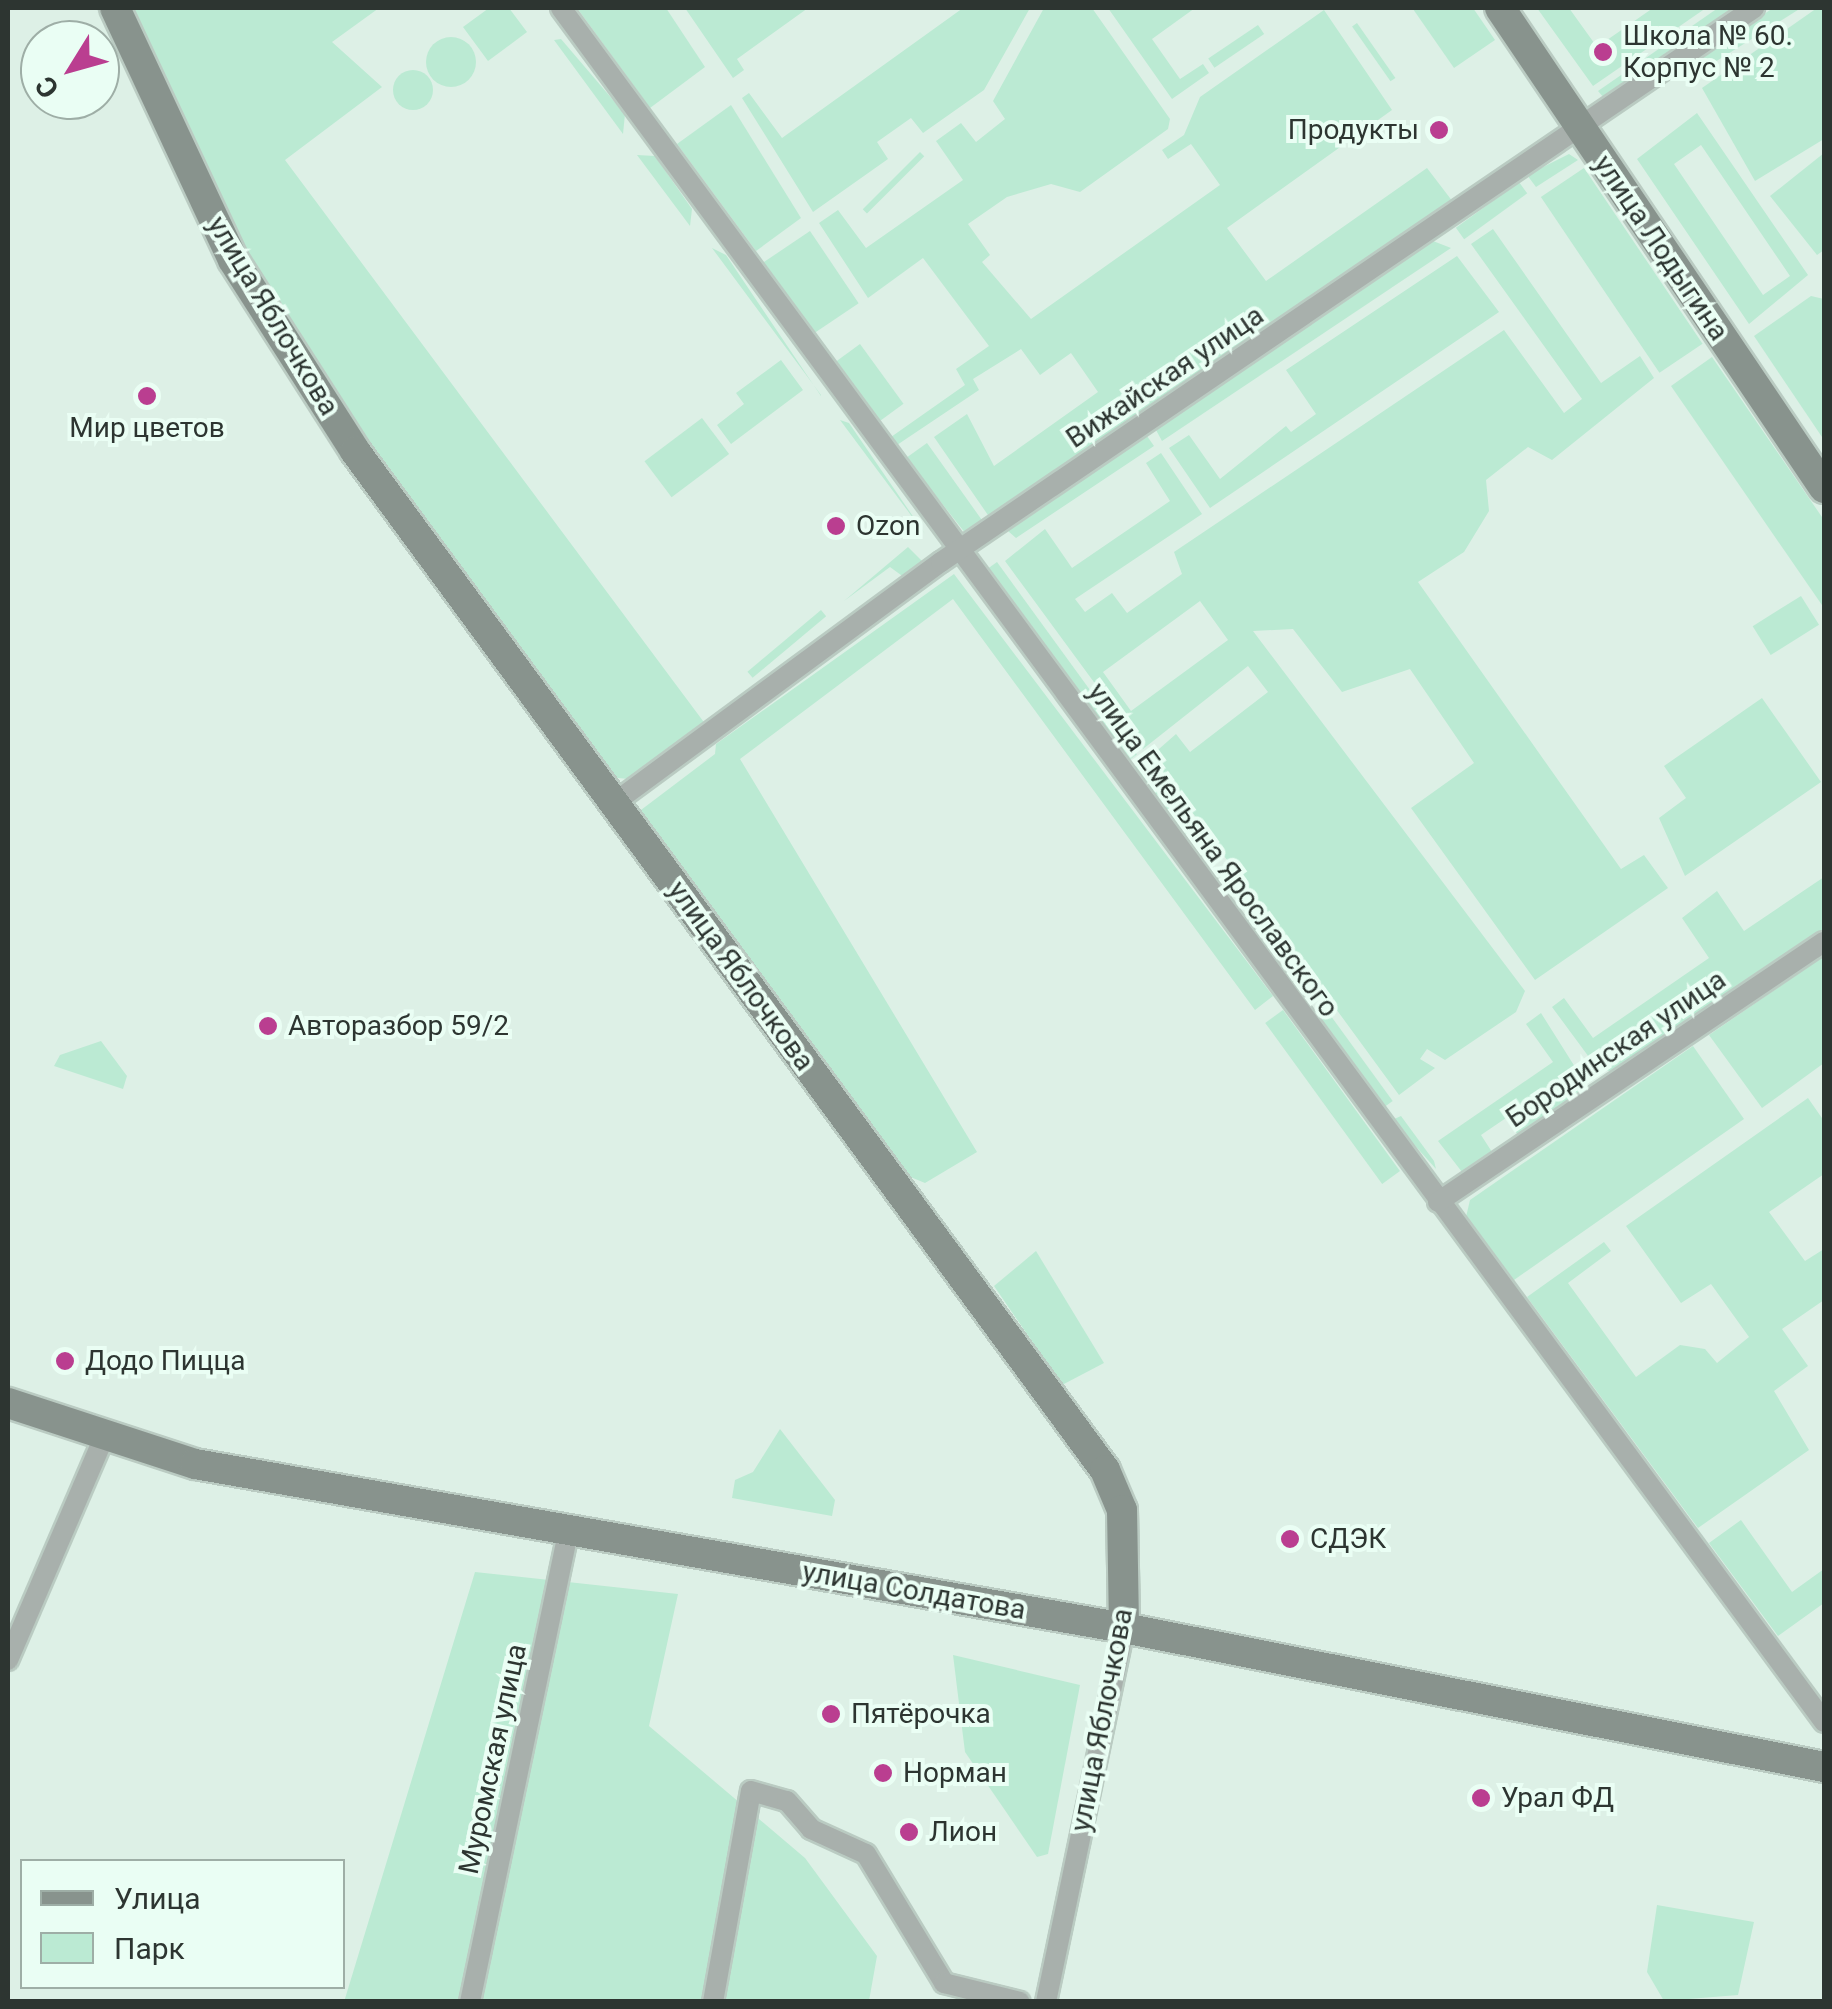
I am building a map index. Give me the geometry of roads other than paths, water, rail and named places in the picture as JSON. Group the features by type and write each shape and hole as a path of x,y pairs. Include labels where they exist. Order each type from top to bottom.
{"main road":[{"name":"улица Яблочкова","path":"115,8 233,260 278,335 614,803 1105,1470 1122,1510 1124,1628"},
{"name":"улица Лодыгина","path":"1500,8 1824,488"},
{"name":"улица Солдатова","path":"8,1403 103,1439 222,1470 1124,1628 1824,1767"}],"street":[{"name":"улица Емельяна Ярославского","path":"561,8 1824,1722"},
{"name":"Вижайская улица","path":"614,803 958,551 1754,8"},
{"name":"Бородинская улица","path":"1438,1202 1824,942"},
{"path":"8,1660 103,1439"},
{"name":"Муромская улица","path":"470,2002 569,1528"},
{"name":"улица Яблочкова","path":"1046,2002 1124,1628"},
{"path":"712,2002 751,1791 787,1800 811,1829 866,1854 929,1972 1020,2002"}],"place":[{"name":"Школа № 60. Корпус № 2","path":"1603,52"},
{"name":"Продукты","path":"1439,130"},
{"name":"Мир цветов","path":"147,396"},
{"name":"Ozon","path":"836,526"},
{"name":"Авторазбор 59/2","path":"268,1026"},
{"name":"Додо Пицца","path":"65,1361"},
{"name":"СДЭК","path":"1290,1539"},
{"name":"Пятёрочка","path":"831,1714"},
{"name":"Норман","path":"883,1773"},
{"name":"Урал ФД","path":"1481,1798"},
{"name":"Лион","path":"909,1832"}]}
